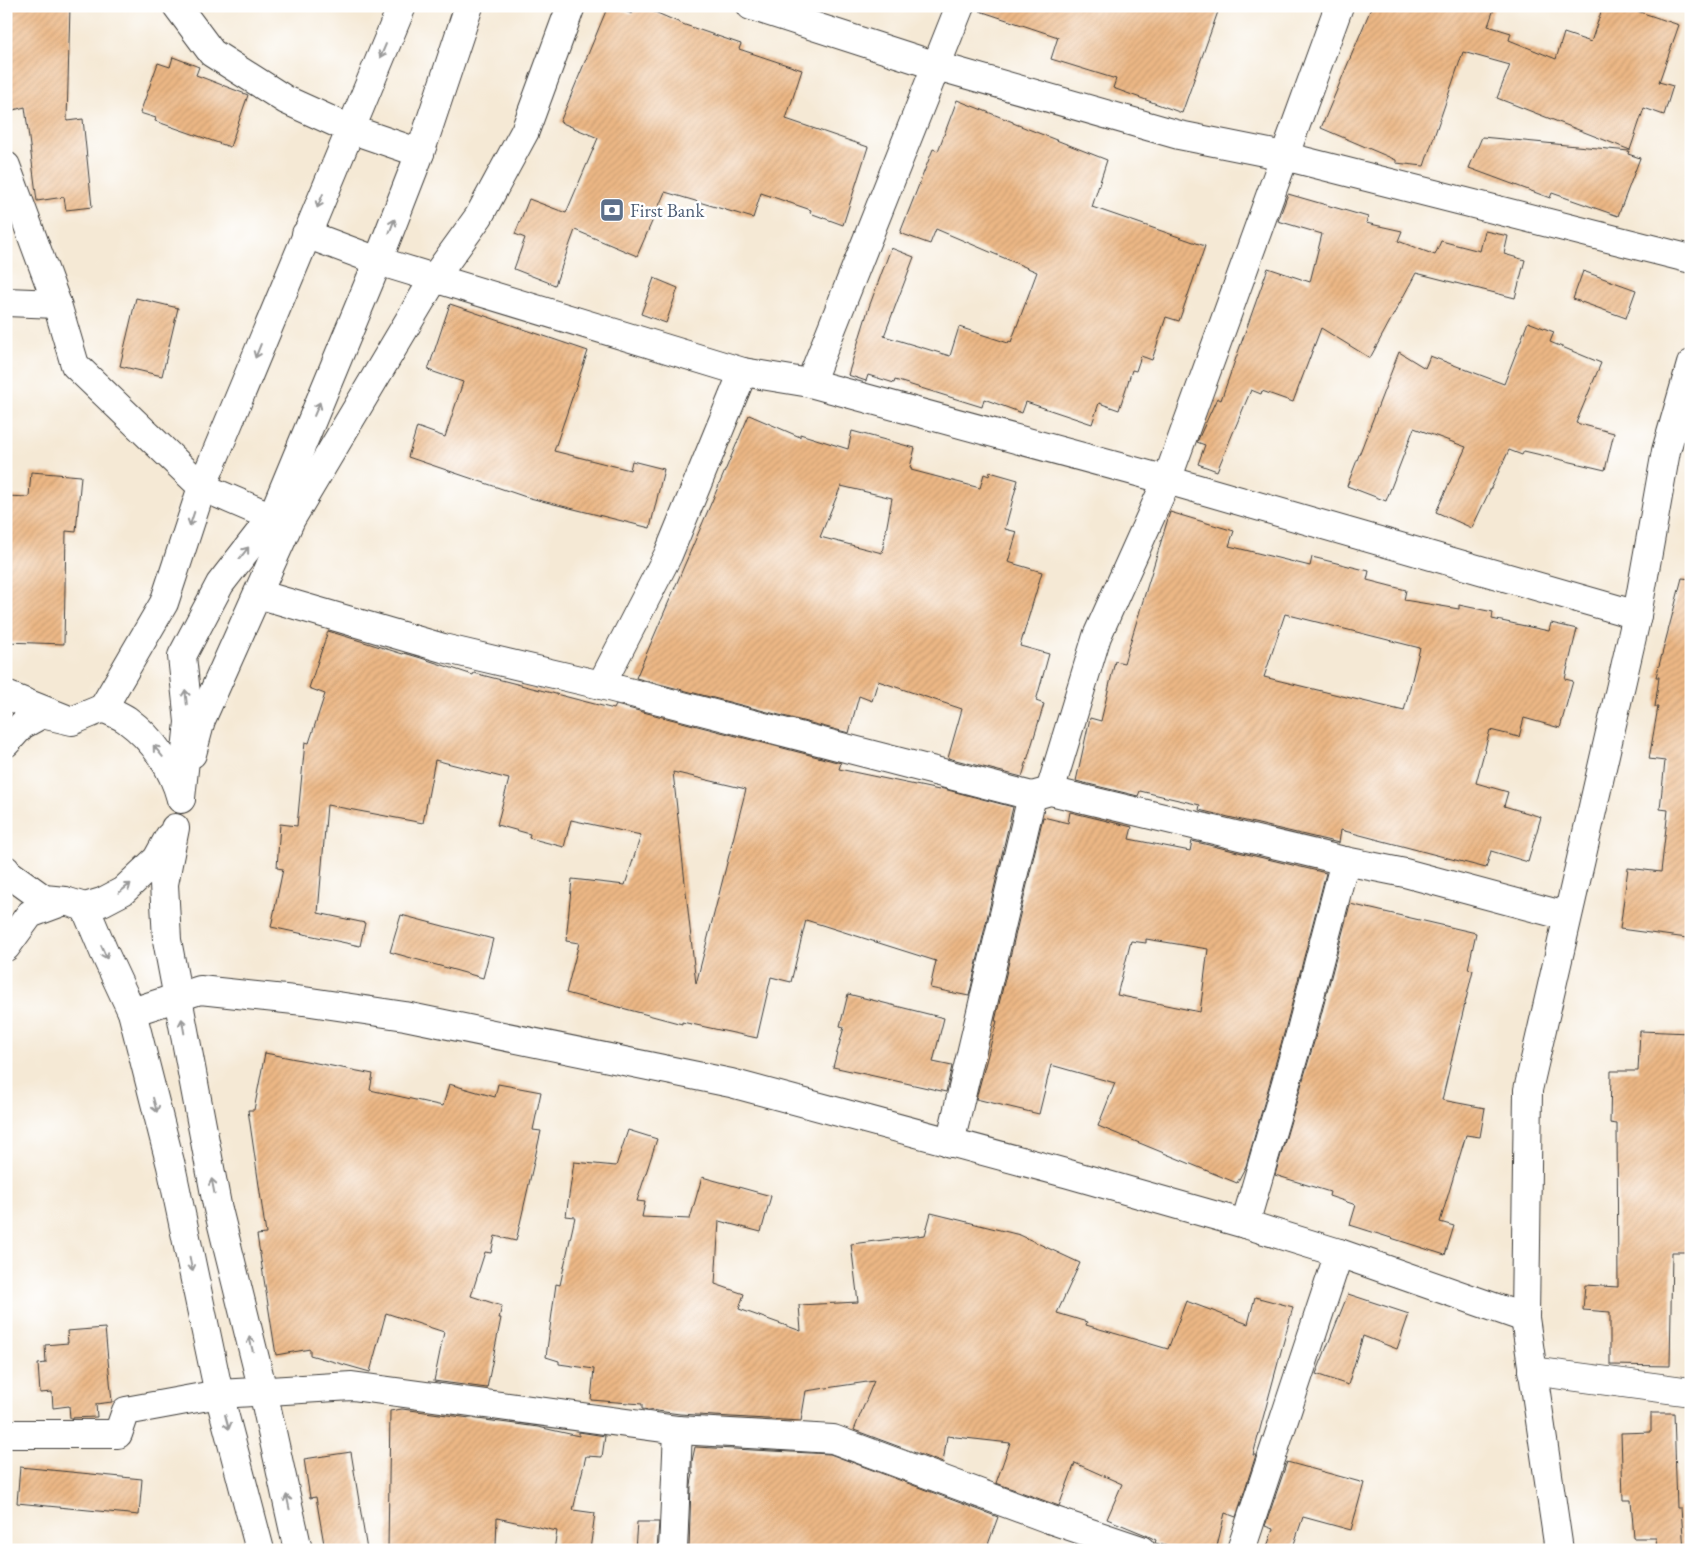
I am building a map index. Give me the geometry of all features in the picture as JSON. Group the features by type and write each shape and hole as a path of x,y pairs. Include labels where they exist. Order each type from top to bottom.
{"street":[{"path":"177,6 212,53 286,100 350,129 420,153"},
{"path":"6,742 22,725 42,714 72,721 103,708 164,602 202,487 402,6"},
{"path":"181,798 188,722 182,656 220,584 272,517 420,153 469,6"},
{"path":"298,1550 263,1391 217,1205 167,940 164,884 181,798 201,720 291,519 435,277 479,216 525,131 570,6"},
{"path":"751,6 937,66 1179,135 1284,156 1691,259"},
{"path":"810,383 960,6"},
{"path":"950,1143 1041,793 1098,636 1167,480 1339,6"},
{"path":"6,166 57,304 75,366 202,487 272,517"},
{"path":"306,234 378,260 743,372 810,383 1167,480 1636,615"},
{"path":"6,302 57,304"},
{"path":"1558,1550 1525,1318 1528,1090 1566,916 1636,615 1666,451 1691,364"},
{"path":"601,684 668,554 743,372"},
{"path":"258,594 443,648 601,684 1041,793 1405,873 1566,916"},
{"path":"6,696 72,721"},
{"path":"103,708 127,720 162,754 181,798"},
{"path":"6,947 30,914 75,904 102,902 123,891 157,859 175,828"},
{"path":"1245,1224 1299,1038 1345,861"},
{"path":"6,870 44,899 75,904 104,952 132,1012 171,1166 219,1394 260,1550"},
{"path":"132,1012 200,990 304,1001 405,1016 731,1083 1069,1174 1245,1224 1339,1253 1525,1318"},
{"path":"1240,1550 1339,1253"},
{"path":"1532,1371 1691,1392"},
{"path":"12,1434 118,1434 126,1411 219,1394 352,1386 678,1430 833,1439 1049,1519 1142,1550"},
{"path":"673,1550 678,1430"}],"building":[{"path":"6,6 70,6 67,121 83,119 92,207 66,210 64,197 37,201 25,107 6,112"},
{"path":"608,6 632,14 635,6 641,6 685,25 741,44 739,49 802,70 786,119 868,147 843,225 810,213 811,210 761,193 753,218 665,192 637,256 575,230 555,285 514,269 525,238 515,234 529,199 566,213 598,138 560,122"},
{"path":"981,6 1220,6 1182,113 1113,88 1116,79 1051,59 1058,37 980,11"},
{"path":"1372,6 1495,6 1488,26 1511,33 1509,40 1556,59 1564,33 1591,42 1603,6 1622,6 1679,25 1659,82 1673,86 1664,115 1644,108 1630,150 1497,98 1510,65 1463,52 1424,166 1396,163 1396,160 1321,128"},
{"path":"173,57 199,67 196,75 248,95 230,147 155,121 156,118 140,113 158,63 170,67"},
{"path":"957,100 1107,160 1092,207 1205,246 1179,321 1166,317 1152,360 1141,356 1136,371 1132,370 1119,410 1099,403 1092,424 1026,402 1022,413 984,399 982,407 895,380 894,383 868,375 866,381 848,375 869,307 891,248 914,257 884,336 950,356 959,327 1008,343 1009,341 1011,342 1037,272 936,229 930,244 900,233 933,149 938,151"},
{"path":"1482,137 1629,151 1628,154 1640,158 1618,216 1552,193 1550,198 1469,168"},
{"path":"1288,194 1368,217 1366,223 1402,231 1398,241 1435,255 1441,241 1480,251 1485,231 1508,236 1504,254 1525,260 1515,298 1416,273 1370,358 1321,328 1293,402 1262,391 1261,394 1251,390 1217,471 1198,464 1205,445 1197,442 1217,398 1221,400 1268,268 1310,282 1322,234 1278,221"},
{"path":"1583,271 1636,290 1626,318 1573,299"},
{"path":"654,278 678,288 666,323 641,314"},
{"path":"136,298 178,308 162,376 120,366"},
{"path":"450,304 588,351 554,451 630,470 632,461 664,469 650,528 526,497 408,457 417,427 445,437 463,382 428,370"},
{"path":"1528,322 1554,332 1550,342 1601,363 1576,423 1614,433 1605,470 1524,451 1522,455 1509,450 1472,528 1436,512 1466,447 1414,428 1386,501 1347,486 1399,352 1425,368 1430,356 1504,384"},
{"path":"749,415 800,437 800,434 848,449 852,431 915,448 910,467 912,468 911,470 980,488 984,474 989,476 990,472 1018,480 1005,529 1017,532 1008,562 1042,572 1020,646 1049,654 1036,701 1044,704 1022,777 948,758 962,709 878,681 872,701 859,696 849,733 636,678","holes":["841,486 892,498 882,553 820,537"]},
{"path":"31,472 81,476 76,532 66,531 64,644 6,642 6,496 29,497"},
{"path":"1170,512 1234,531 1229,546 1310,566 1312,557 1369,571 1367,580 1406,590 1404,600 1459,609 1459,605 1493,612 1492,619 1549,631 1551,623 1577,629 1565,679 1573,681 1560,728 1524,718 1519,737 1490,730 1476,783 1508,792 1504,806 1541,817 1528,862 1491,851 1486,868 1341,830 1339,843 1199,810 1200,805 1140,791 1138,796 1076,781 1090,718 1101,721 1115,661 1124,663","holes":["1285,614 1420,648 1404,711 1264,677"]},
{"path":"1682,578 1691,579 1691,836 1685,891 1691,892 1691,905 1687,938 1620,929 1628,868 1661,872 1668,810 1660,809 1665,761 1649,759 1658,707 1655,707 1659,677 1656,677"},
{"path":"328,631 473,675 474,673 614,709 616,705 841,763 839,769 939,790 940,788 1013,807 969,996 930,988 936,961 806,920 791,982 771,977 757,1038 682,1022 682,1024 566,993 579,943 566,941 572,879 625,885 641,835 571,820 564,847 529,838 530,834 497,825 509,779 435,760 423,823 327,805 318,913 365,923 360,946 271,927 283,869 277,868 280,824 297,826 305,742 309,743 325,694 309,688","holes":["673,772 746,789 696,984"]},
{"path":"1070,812 1132,827 1129,839 1190,851 1192,841 1326,873 1284,1034 1246,1166 1237,1183 1098,1126 1115,1083 1051,1065 1039,1114 976,1099 997,1021 995,1021 1043,817 1068,823","holes":["1146,939 1208,949 1200,1012 1117,995 1131,941 1146,943"]},
{"path":"1350,904 1476,933 1468,969 1473,970 1442,1100 1485,1108 1480,1137 1466,1135 1440,1222 1454,1226 1445,1255 1350,1225 1356,1205 1329,1196 1330,1192 1275,1175 1314,1042"},
{"path":"401,915 493,939 483,978 390,952"},
{"path":"848,994 944,1018 933,1062 952,1066 946,1092 833,1067 844,1027 840,1026"},
{"path":"1640,1031 1690,1033 1686,1118 1691,1118 1691,1252 1672,1252 1670,1366 1610,1365 1610,1312 1583,1310 1585,1285 1618,1287 1617,1124 1610,1123 1611,1071 1638,1071"},
{"path":"265,1053 373,1074 370,1090 443,1106 449,1084 495,1097 498,1084 541,1092 533,1130 541,1131 516,1241 495,1236 491,1253 485,1252 471,1296 502,1306 487,1388 434,1381 444,1332 386,1313 370,1372 310,1355 310,1349 276,1355 257,1235 266,1234 248,1110 254,1110"},
{"path":"628,1130 657,1139 637,1201 645,1202 642,1217 690,1219 702,1177 771,1196 761,1232 719,1221 715,1284 744,1294 739,1309 801,1331 799,1305 858,1302 851,1244 925,1235 931,1213 1020,1235 1080,1263 1057,1313 1087,1322 1086,1325 1168,1349 1186,1301 1248,1324 1255,1297 1293,1307 1253,1455 1256,1455 1236,1517 1225,1513 1216,1550 1182,1550 1155,1543 1156,1540 1146,1535 1107,1519 1122,1484 1075,1463 1059,1506 996,1483 1010,1443 947,1436 943,1463 854,1430 874,1381 806,1391 801,1421 680,1414 642,1409 642,1404 591,1400 594,1369 559,1364 559,1361 546,1357 556,1284 560,1285 575,1217 566,1216 574,1162 616,1166"},
{"path":"1348,1294 1409,1314 1397,1349 1363,1336 1348,1385 1316,1374"},
{"path":"105,1328 112,1402 96,1404 97,1417 70,1418 69,1406 53,1408 52,1392 40,1393 38,1364 46,1363 45,1345 68,1343 67,1331"},
{"path":"402,1409 538,1427 579,1436 579,1432 605,1436 602,1457 586,1456 573,1510 595,1513 590,1550 554,1550 557,1531 497,1518 496,1546 458,1545 458,1547 421,1548 421,1550 388,1550 390,1411"},
{"path":"1651,1413 1674,1413 1677,1508 1681,1508 1684,1550 1657,1550 1656,1538 1634,1538 1631,1500 1623,1500 1621,1433 1651,1432"},
{"path":"695,1447 830,1454 998,1517 986,1550 689,1550 692,1461"},
{"path":"351,1452 367,1550 325,1550 316,1497 310,1498 304,1459"},
{"path":"1287,1462 1364,1483 1351,1530 1303,1517 1292,1550 1266,1550 1273,1529 1265,1526"},
{"path":"20,1467 142,1479 139,1515 17,1503"},
{"path":"637,1522 659,1522 657,1550 635,1550"}],"place":[{"name":"First Bank","path":"612,210"}]}
